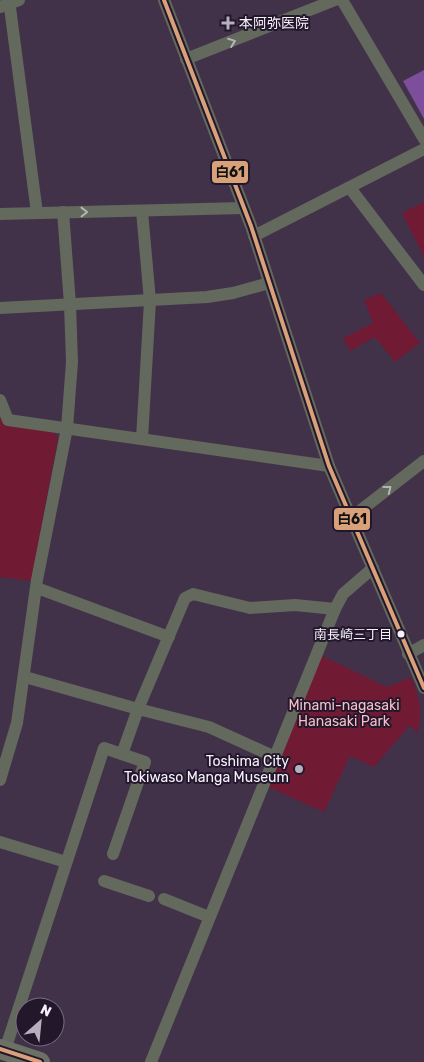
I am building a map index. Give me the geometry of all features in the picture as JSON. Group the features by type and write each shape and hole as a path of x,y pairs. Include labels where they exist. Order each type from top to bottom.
{"main road":[{"path":"2,1050 40,1062"}],"street":[{"path":"164,0 254,236 329,466 424,688"},
{"path":"186,59 334,0"},
{"path":"342,0 424,139"},
{"path":"10,3 37,213"},
{"path":"254,236 424,149"},
{"path":"350,188 424,285"},
{"path":"0,214 244,208"},
{"path":"142,211 150,301 142,439"},
{"path":"0,780 17,724 44,540 67,428 72,362 63,212"},
{"path":"0,308 150,301 233,293 269,283"},
{"path":"0,400 8,420 329,466"},
{"path":"352,517 424,460"},
{"path":"151,1062 335,609 343,594 373,568"},
{"path":"37,588 169,637"},
{"path":"122,754 138,710 185,598 193,594 250,608 294,605 335,609"},
{"path":"408,654 424,645"},
{"path":"25,676 138,710 209,727 275,756"},
{"path":"2,1050 104,748 145,762 113,854"},
{"path":"0,842 66,862"},
{"path":"104,881 149,896"},
{"path":"164,899 209,917"}],"green space":[{"path":"424,202 424,257 402,213"},
{"path":"381,293 420,343 395,362 375,337 350,351 343,338 373,323 364,300"},
{"path":"0,412 54,432 58,438 31,581 0,577"},
{"name":"Minami-nagasaki Hanasaki Park","path":"322,656 387,687 411,677 418,698 420,712 417,733 410,725 374,767 350,756 324,812 266,786"}],"shaded area":[{"path":"424,70 424,119 403,81"}],"transit line":[{"name":"白61","path":"164,0 251,226 329,466 424,688"},
{"name":"白61","path":"0,1049 40,1062"}],"place":[{"name":"本阿弥医院","path":"228,23"},
{"name":"南長崎三丁目","path":"401,634"},
{"name":"Toshima City Tokiwaso Manga Museum","path":"299,769"}]}
